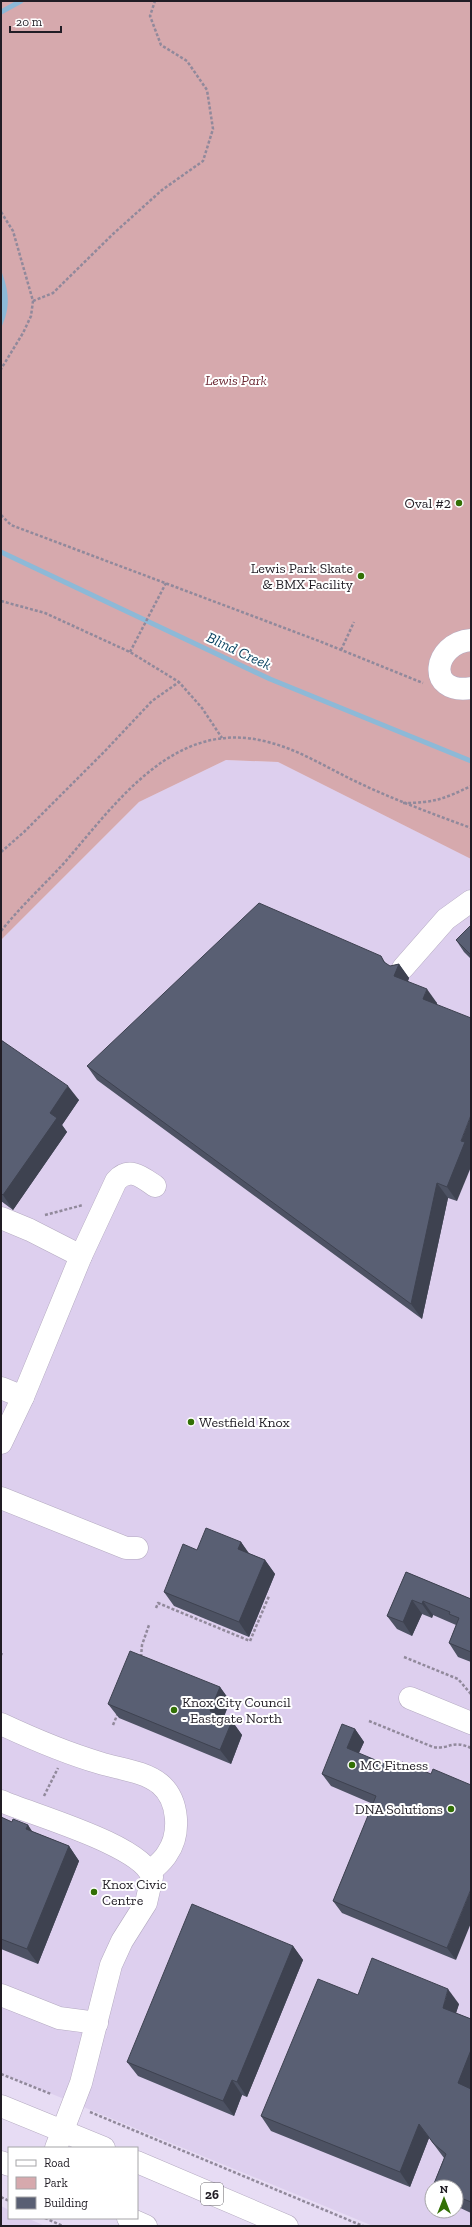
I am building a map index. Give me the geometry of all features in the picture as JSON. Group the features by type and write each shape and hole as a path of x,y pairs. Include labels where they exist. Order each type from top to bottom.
{"main road":[{"path":"471,640 454,645 447,651 442,658 439,673 441,679 446,685 456,688 471,688"},
{"path":"403,968 446,919 471,901"},
{"path":"1,1443 23,1397 81,1256 116,1181 124,1174 137,1174 155,1186"},
{"path":"1,1218 30,1230 81,1256"},
{"path":"1,1388 23,1397"},
{"path":"1,1498 126,1548 137,1548"},
{"path":"410,1698 471,1723"},
{"path":"1,1724 63,1751 144,1775 159,1783 165,1789 174,1808 174,1837 167,1854 150,1872"},
{"path":"1,1801 118,1848 142,1862 150,1872 152,1882 146,1903 122,1941 111,1965 81,2083 60,2140"},
{"path":"1,1995 59,2018 97,2023"},
{"path":"1,2106 60,2140 98,2147"},
{"name":"26","path":"138,2162 287,2226"},
{"path":"130,2219 146,2226"}],"path":[{"path":"33,301 53,293 113,234 162,190 203,160 213,129 207,90 187,61 161,45 150,16 155,1"},
{"path":"1,212 13,231 33,301 31,316 23,333 1,369"},
{"path":"1,515 10,525 166,583 428,684"},
{"path":"130,652 166,583"},
{"path":"1,601 45,612 130,652 179,682 202,708 222,738"},
{"path":"341,650 354,622"},
{"path":"1,852 24,832 106,751 152,701 179,682"},
{"path":"1,931 55,873 121,795 146,773 184,748 205,741 222,738 266,741 292,750 401,803 471,828"},
{"path":"401,803 425,803 443,800 471,786"},
{"path":"40,1216 88,1204 103,1209"},
{"path":"156,1608 158,1603 250,1641 269,1596"},
{"path":"140,1662 143,1641 149,1624"},
{"path":"404,1657 458,1679 471,1694"},
{"path":"113,1725 119,1711"},
{"path":"369,1721 433,1747 441,1748 457,1743 471,1748"},
{"path":"43,1798 59,1765"},
{"path":"1,2074 51,2094"},
{"path":"88,2111 363,2226"},
{"path":"47,2219 63,2226"}],"shaded area":[{"path":"226,760 278,762 471,859 471,2226 373,2226 1,2073 1,940 139,802"},
{"path":"1,2206 8,2210 8,2219 29,2219 45,2226 1,2226"}],"green space":[{"name":"Lewis Park","path":"1,1 471,1 471,859 278,762 226,760 139,802 1,940"}],"water":[{"path":"1,270 6,285 8,306 1,328"}],"building":[{"path":"259,903 381,956 384,962 390,966 399,964 394,976 427,989 423,999 471,1018 471,1115 461,1141 465,1142 447,1187 437,1183 411,1304 87,1066"},
{"path":"471,925 471,955 456,940"},
{"path":"1,1040 68,1086 50,1113 57,1118 3,1195 1,1193"},
{"path":"206,1528 241,1542 238,1549 265,1560 239,1622 164,1592 183,1544 197,1550"},
{"path":"406,1572 471,1599 471,1652 449,1643 459,1618 449,1614 450,1612 423,1601 422,1604 412,1600 403,1622 387,1616"},
{"name":"Knox City Council - Eastgate North","path":"130,1651 220,1687 210,1711 232,1721 220,1750 108,1704"},
{"path":"342,1724 355,1729 347,1748 399,1770 402,1762 431,1774 433,1769 471,1785 471,1889 447,1948 333,1901 376,1796 322,1774"},
{"path":"1,1817 12,1822 13,1819 28,1825 26,1829 69,1846 27,1949 1,1939"},
{"path":"192,1904 293,1946 237,2082 232,2080 223,2101 127,2062"},
{"path":"372,1958 448,1989 443,2008 471,2019 471,2050 458,2083 471,2089 471,2202 464,2199 464,2179 436,2179 446,2154 434,2144 419,2124 400,2172 261,2116 318,1979 358,1995"}],"waterway":[{"path":"1,12 21,1"},
{"name":"Blind Creek","path":"1,552 270,679 471,761"}],"place":[{"name":"Oval #2","path":"459,503"},
{"name":"Lewis Park Skate & BMX Facility","path":"361,576"},
{"name":"Westfield Knox","path":"191,1422"},
{"name":"Knox City Council - Eastgate North","path":"174,1710"},
{"name":"MC Fitness","path":"352,1765"},
{"name":"DNA Solutions","path":"451,1809"},
{"name":"Knox Civic Centre","path":"94,1892"}]}
